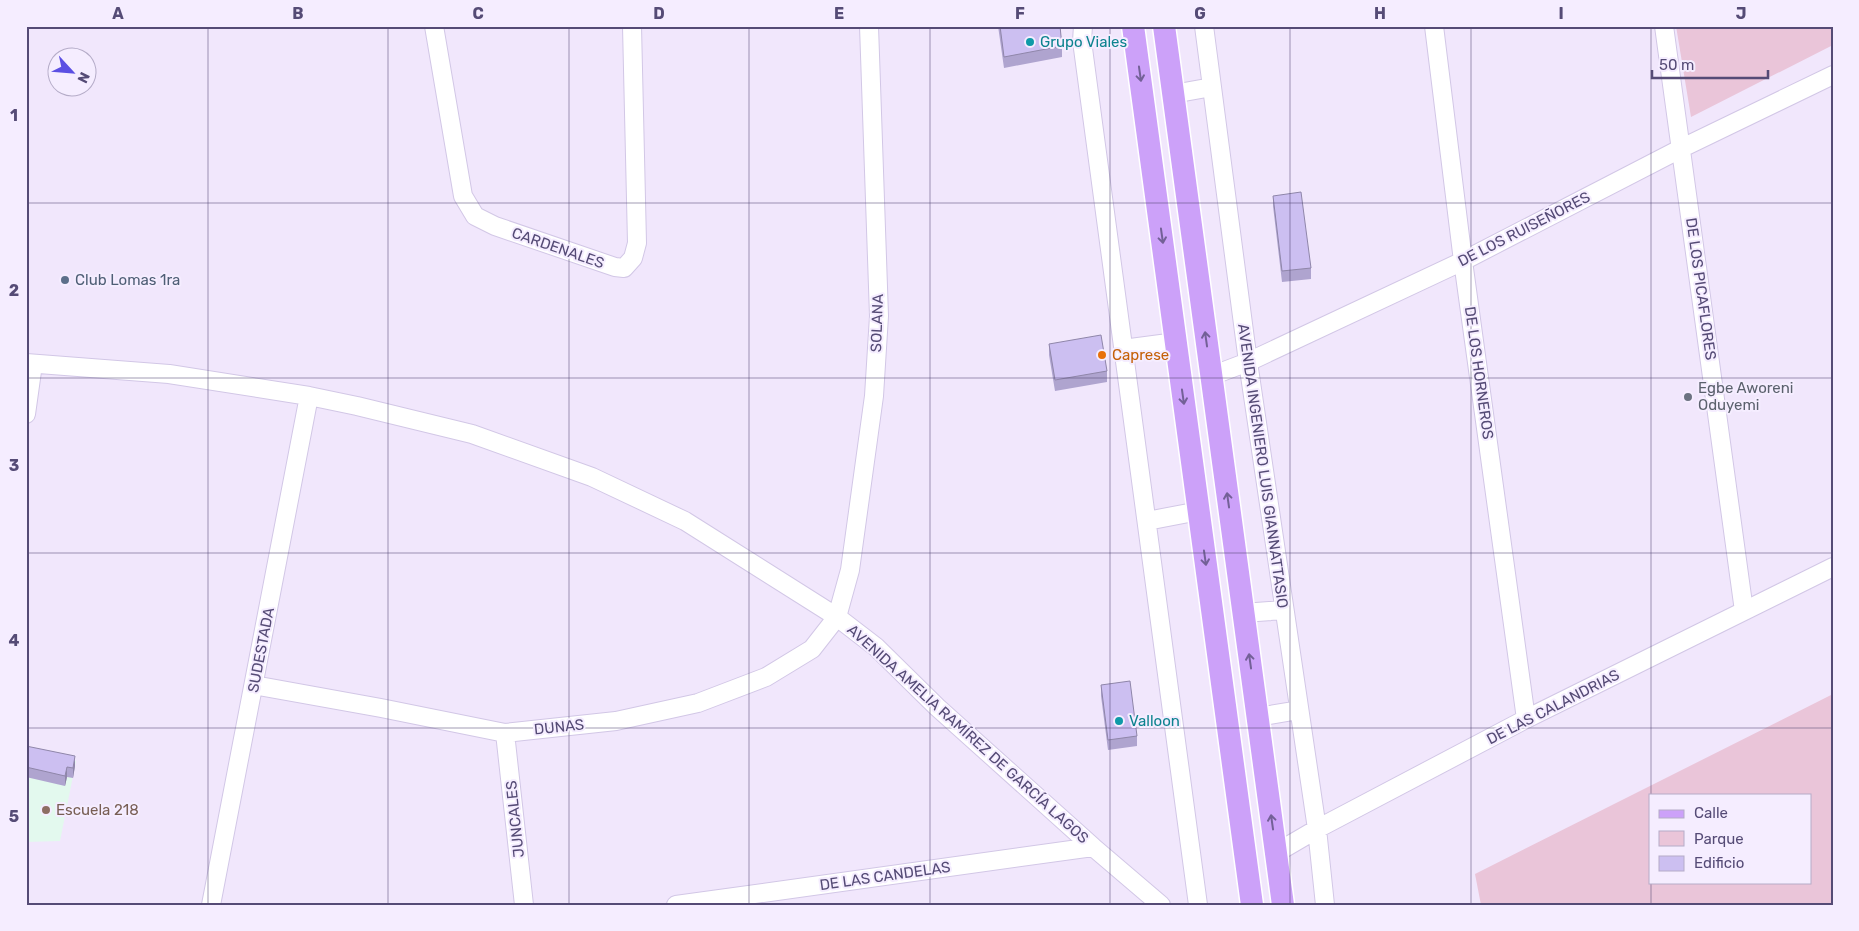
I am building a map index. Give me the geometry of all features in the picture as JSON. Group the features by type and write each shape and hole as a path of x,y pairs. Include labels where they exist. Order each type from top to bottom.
{"main road":[{"path":"1133,26 1252,905"},
{"path":"1164,26 1283,905"}],"street":[{"name":"CARDENALES","path":"434,26 463,196 475,216 495,226 615,267 624,268 633,258 637,243 632,26"},
{"name":"SOLANA","path":"837,616 850,570 863,479 874,396 879,316 869,26"},
{"path":"1083,26 1082,41 1198,905"},
{"name":"AVENIDA INGENIERO LUIS GIANNATTASIO","path":"1204,26 1248,362 1317,829 1325,905"},
{"name":"DE LOS HORNEROS","path":"1434,26 1526,720"},
{"name":"DE LOS PICAFLORES","path":"1664,26 1744,611"},
{"name":"DE LOS RUISEÑORES","path":"1211,376 1248,362 1464,261 1682,148 1833,75"},
{"path":"1173,94 1212,87"},
{"path":"1123,349 1176,342"},
{"name":"AVENIDA AMELIA RAMÍREZ DE GARCÍA LAGOS","path":"30,364 168,374 309,396 357,406 472,434 592,477 685,521 837,616 876,647 937,707 1093,847 1161,905"},
{"path":"26,414 30,364"},
{"name":"SUDESTADA","path":"212,905 309,396"},
{"path":"1147,521 1199,511"},
{"name":"DE LAS CALANDRIAS","path":"1276,852 1526,720 1833,567"},
{"path":"1243,613 1284,610"},
{"name":"DUNAS","path":"254,685 505,733 616,721 698,703 766,678 812,649 837,616"},
{"path":"1258,717 1299,710"},
{"name":"JUNCALES","path":"505,733 524,905"},
{"name":"DE LAS CANDELAS","path":"676,905 1093,847"}],"shaded area":[{"name":"Escuela 218","path":"26,751 76,761 60,841 26,842"}],"green space":[{"path":"1676,26 1833,26 1833,45 1691,117"},
{"path":"1833,694 1833,905 1481,905 1475,874"}],"building":[{"name":"Grupo Viales","path":"1000,26 1060,26 1062,46 1004,57"},
{"path":"1301,192 1311,268 1282,271 1273,196"},
{"path":"1101,335 1107,371 1055,380 1049,344"},
{"name":"Valloon","path":"1130,681 1137,736 1108,740 1101,685"},
{"path":"26,746 75,756 73,768 67,767 65,776 26,767"}],"place":[{"name":"Grupo Viales","path":"1030,42"},
{"name":"Club Lomas 1ra","path":"65,280"},
{"name":"Caprese","path":"1102,355"},
{"name":"Egbe Aworeni Oduyemi","path":"1688,397"},
{"name":"Valloon","path":"1119,721"},
{"name":"Escuela 218","path":"46,810"}]}
